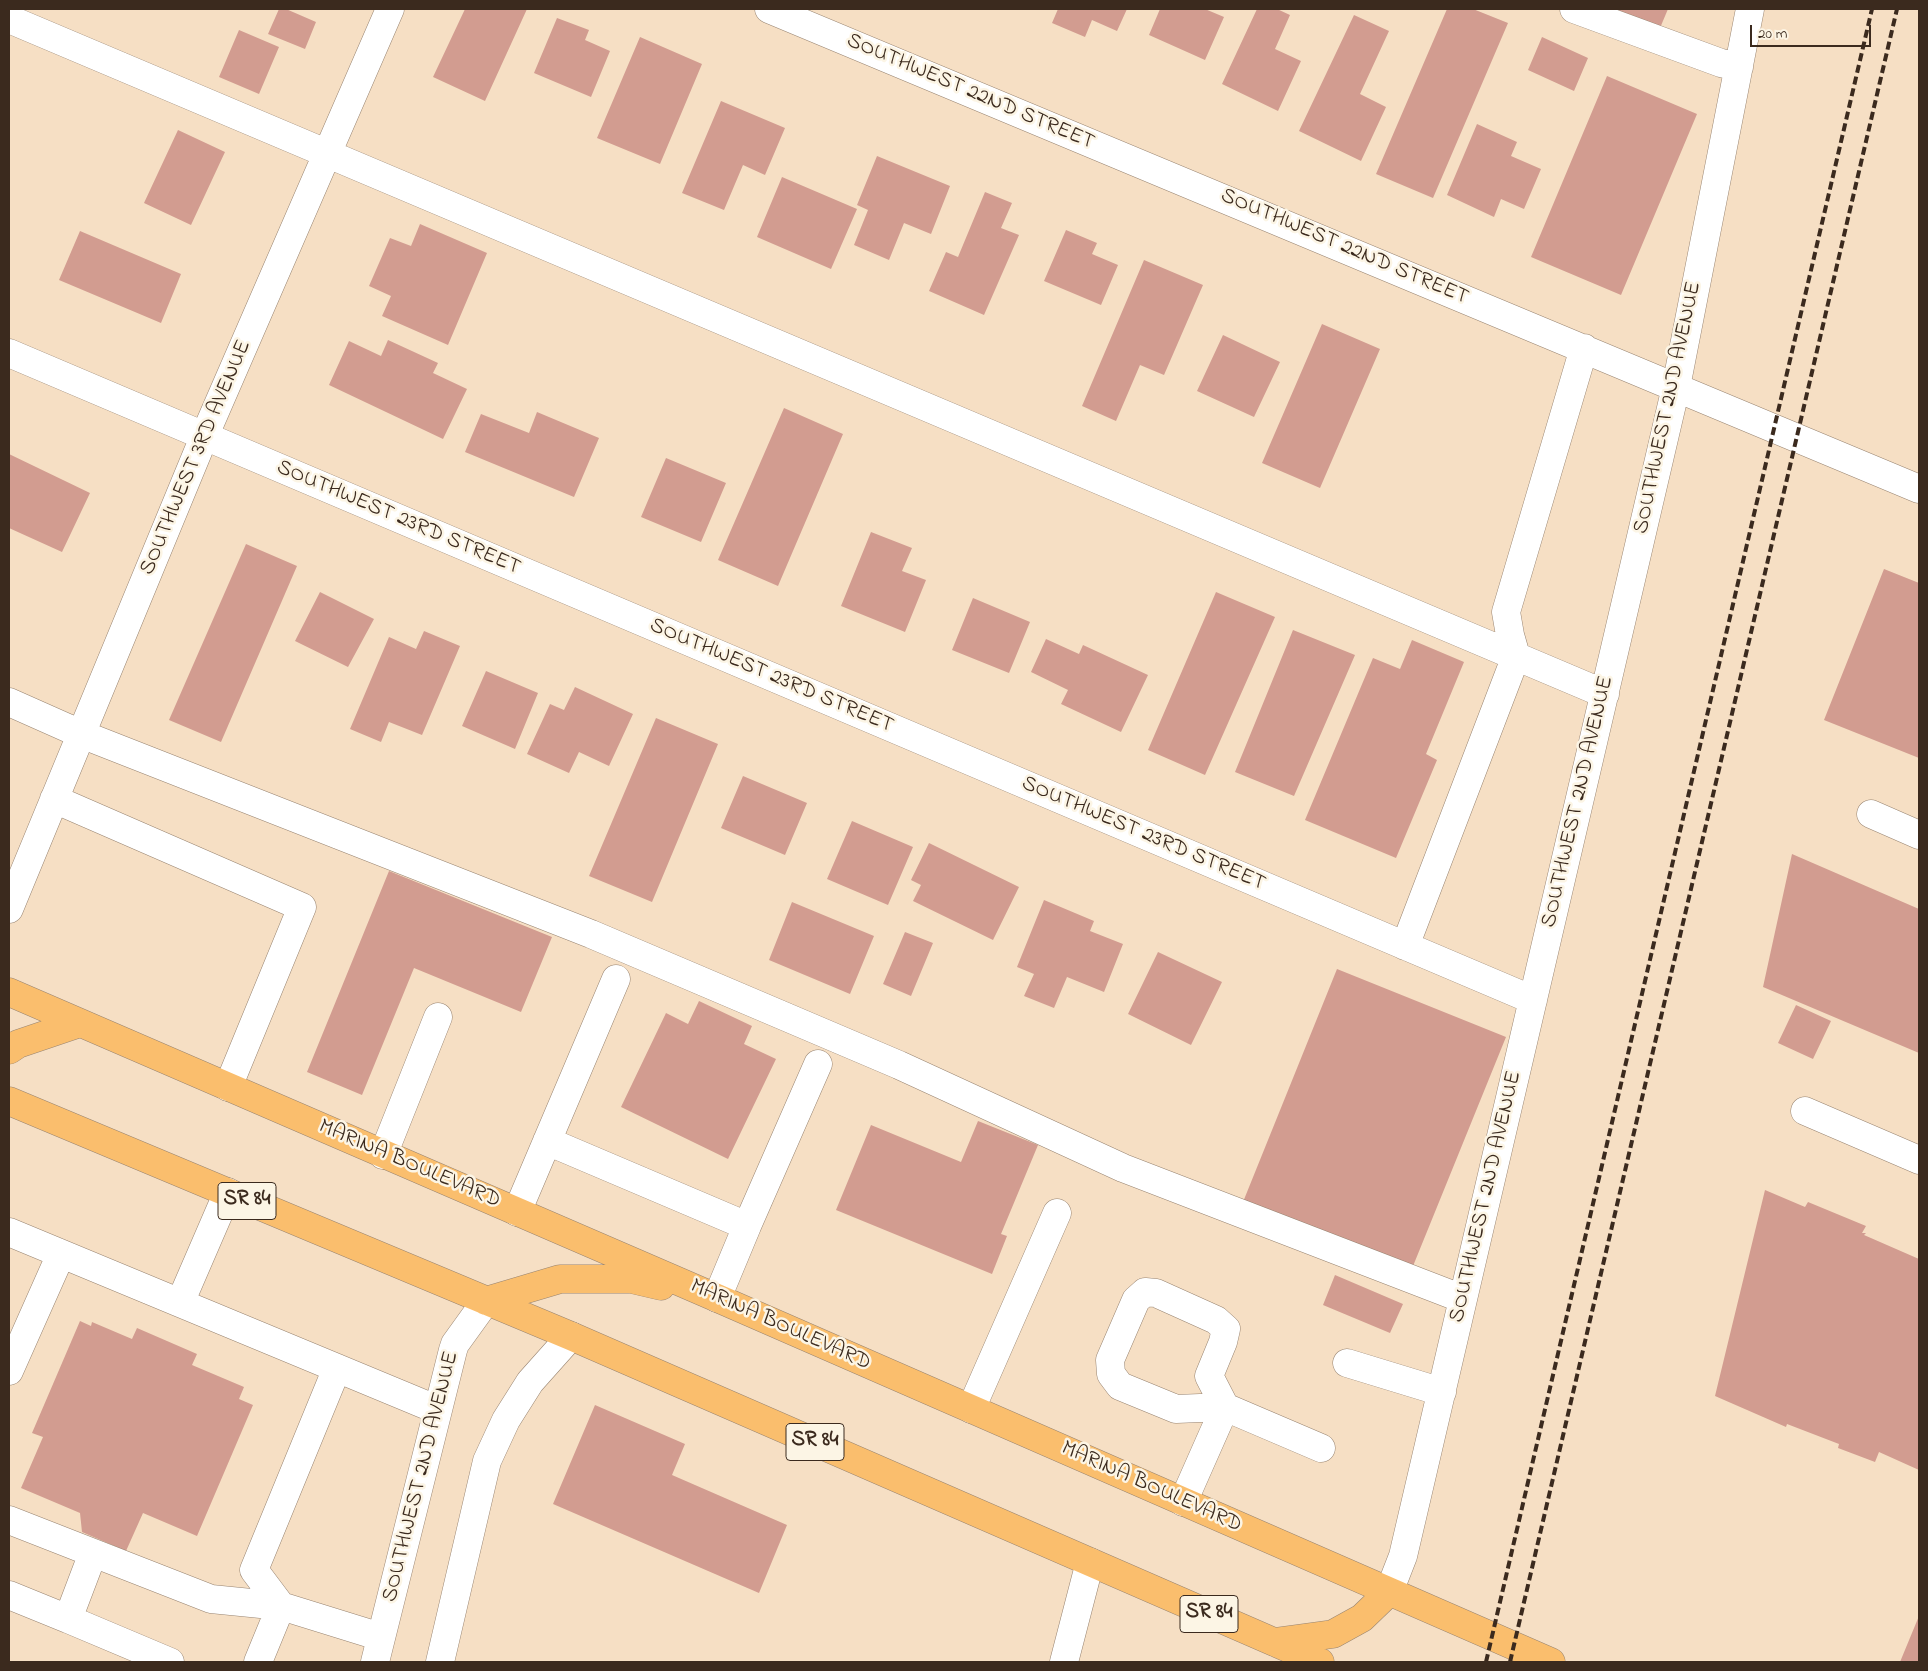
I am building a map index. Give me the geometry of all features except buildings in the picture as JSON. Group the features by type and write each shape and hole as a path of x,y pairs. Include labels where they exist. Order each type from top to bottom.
{"main road":[{"name":"MARINA BOULEVARD","path":"9,992 1551,1662"},
{"path":"9,1050 18,1044 80,1023"},
{"name":"SR 84","path":"9,1101 571,1336 1320,1662"},
{"path":"486,1301 560,1279 631,1279 717,1298"},
{"path":"1274,1642 1333,1634 1362,1618 1390,1592"}],"street":[{"name":"SOUTHWEST 3RD AVENUE","path":"9,909 204,437 390,9"},
{"name":"SOUTHWEST 22ND STREET","path":"769,9 1919,489"},
{"path":"1574,9 1721,63 1739,67"},
{"name":"SOUTHWEST 2ND AVENUE","path":"1390,1592 1403,1556 1442,1392 1676,387 1750,9"},
{"path":"9,19 1605,694"},
{"path":"1405,946 1516,656 1506,612 1584,348"},
{"name":"SOUTHWEST 23RD STREET","path":"9,354 1533,1000"},
{"path":"9,702 81,734 591,934 899,1065 1123,1168 1463,1299"},
{"path":"54,800 302,907 228,1087"},
{"path":"1871,814 1919,834"},
{"path":"517,1212 616,979"},
{"path":"384,1155 438,1017"},
{"path":"717,1298 746,1226 818,1064"},
{"path":"1805,1111 1919,1160"},
{"path":"547,1141 746,1226"},
{"path":"180,1303 228,1192"},
{"path":"971,1409 1057,1213"},
{"path":"9,1232 438,1410"},
{"path":"9,1371 61,1254"},
{"path":"1225,1407 1209,1376 1223,1342 1226,1329 1216,1320 1156,1293 1145,1292 1136,1300 1110,1360 1111,1374 1120,1386 1176,1409 1225,1407 1321,1448"},
{"name":"SOUTHWEST 2ND AVENUE","path":"378,1649 455,1344 486,1301"},
{"path":"440,1662 487,1461 506,1420 530,1382 571,1336"},
{"path":"1347,1363 1442,1392"},
{"path":"281,1606 254,1570 337,1368"},
{"path":"1183,1502 1225,1407"},
{"path":"9,1520 211,1599 281,1606 378,1649"},
{"path":"68,1619 93,1553"},
{"path":"1064,1662 1090,1562"},
{"path":"9,1595 170,1662"},
{"path":"258,1662 281,1606"}],"railway":[{"path":"1486,1662 1872,9"},
{"path":"1510,1662 1897,9"}]}
